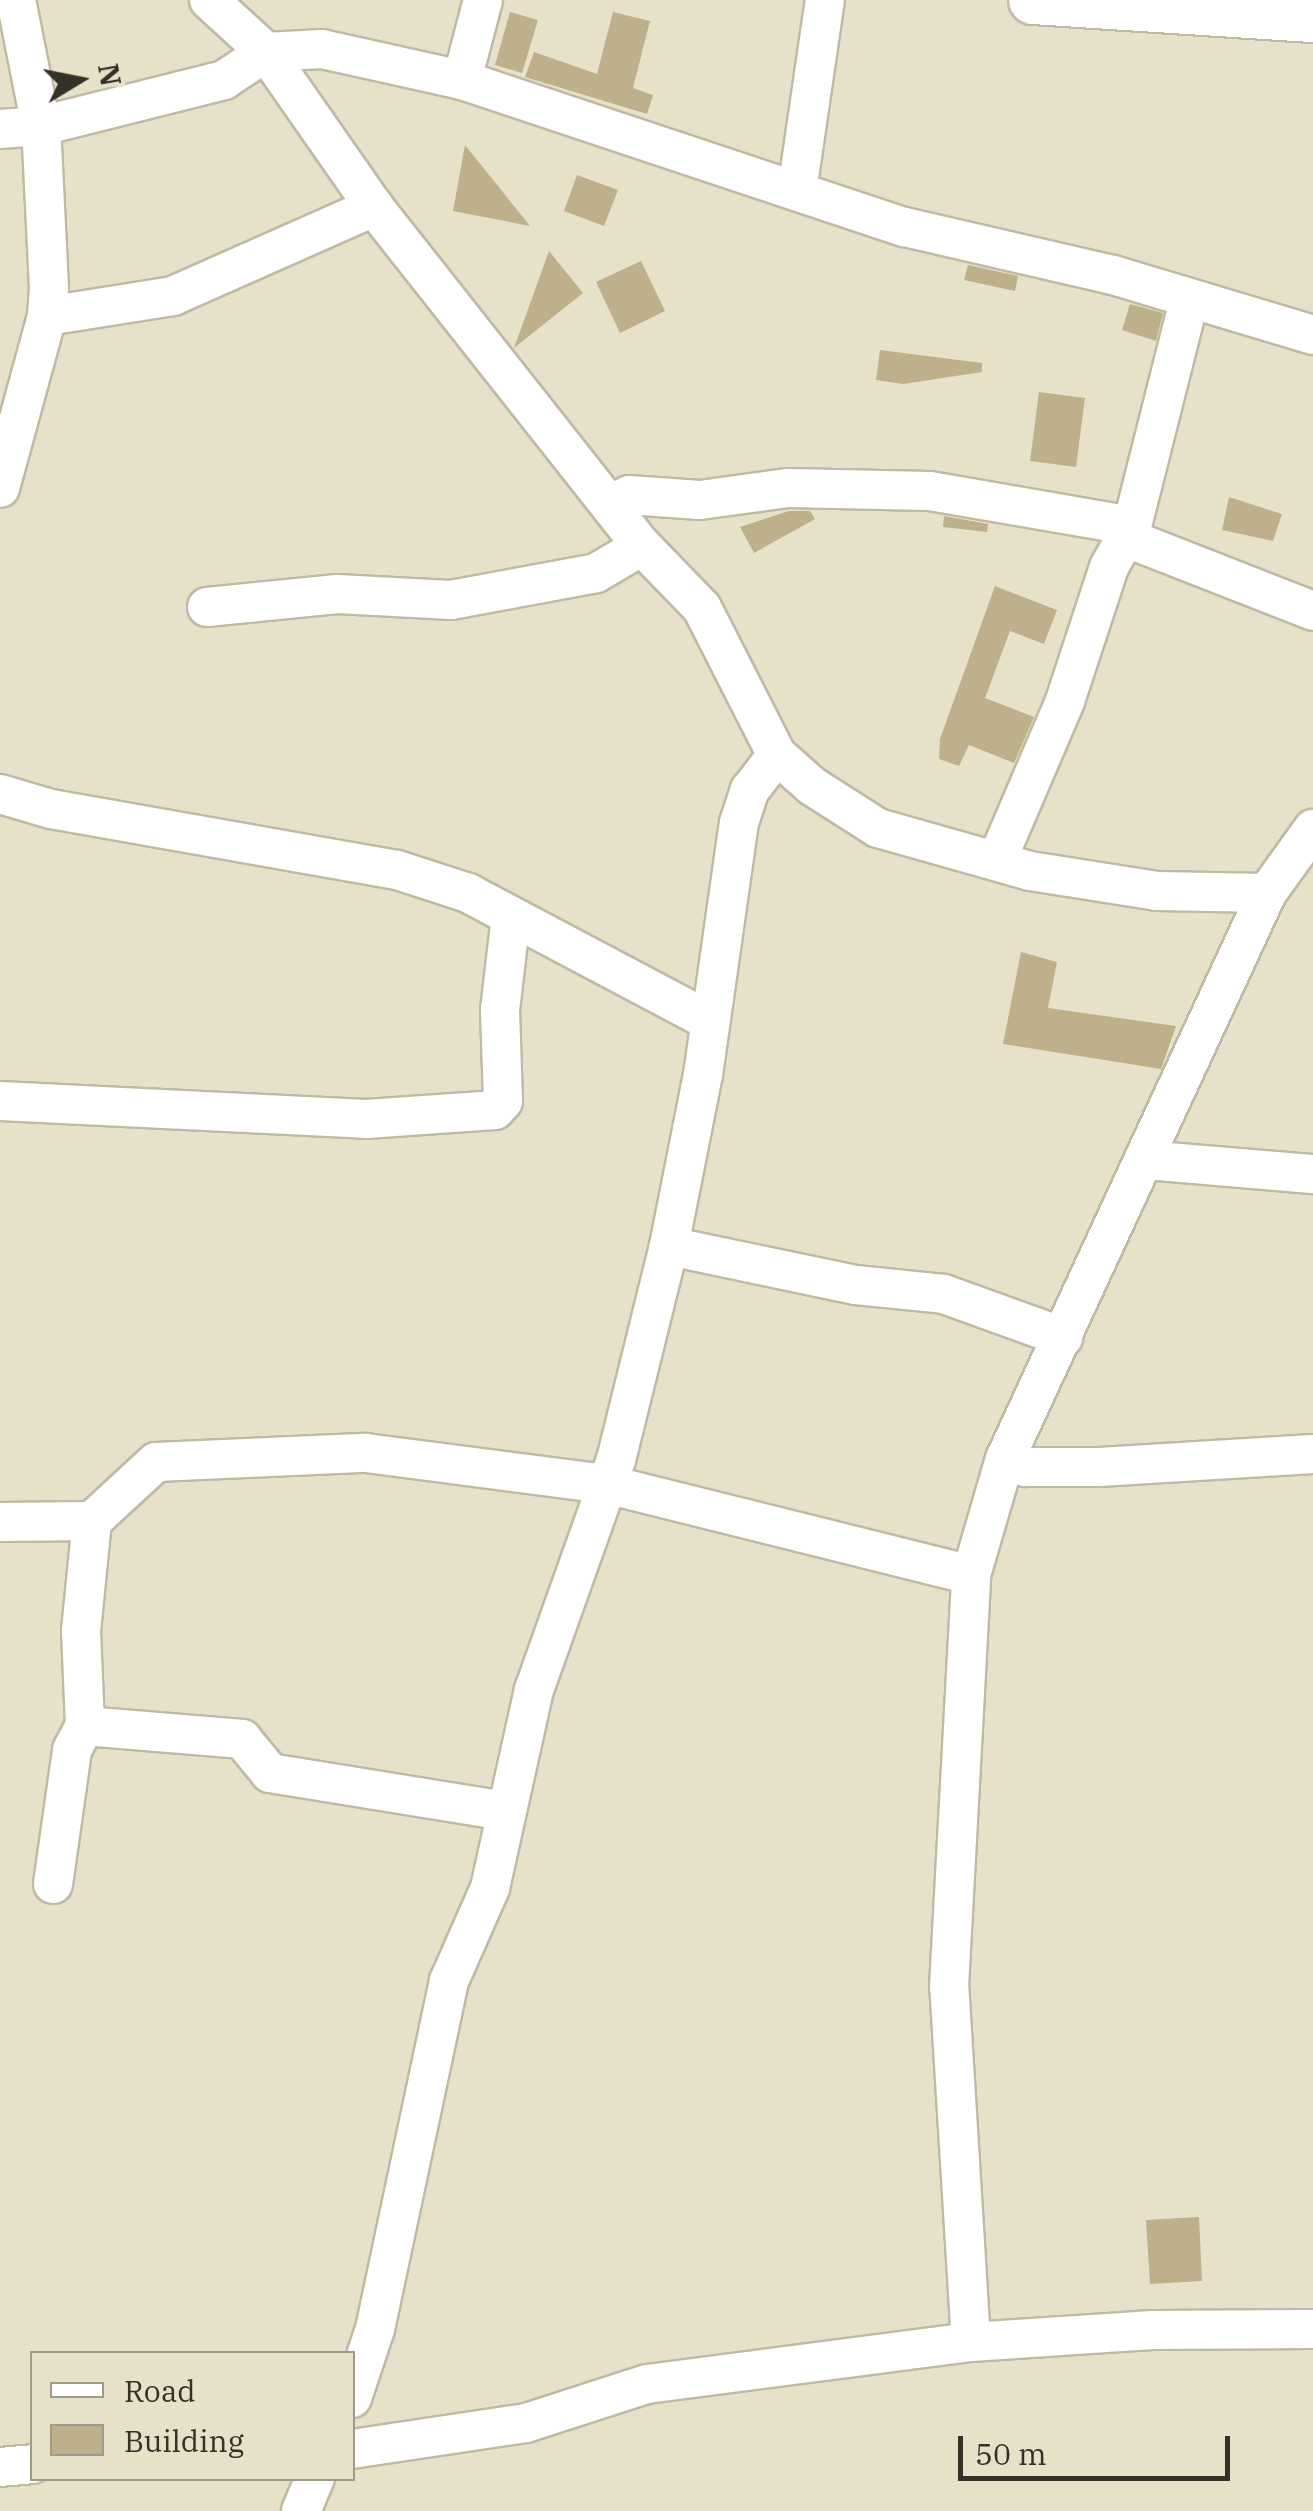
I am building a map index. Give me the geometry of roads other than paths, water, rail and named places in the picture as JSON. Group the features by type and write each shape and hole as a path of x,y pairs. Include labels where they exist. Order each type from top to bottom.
{"street":[{"path":"0,488 47,316 41,126 16,0"},
{"path":"209,0 266,52 374,207 642,546 702,608 777,755 878,828 997,860 1157,891 1267,893"},
{"path":"462,80 483,0"},
{"path":"796,191 825,0"},
{"path":"1033,0 1313,18"},
{"path":"0,129 41,126 224,80 266,52 322,49 462,80 905,227 1113,275 1313,336"},
{"path":"47,316 174,296 374,207"},
{"path":"997,860 1066,701 1109,567 1130,532 1189,301"},
{"path":"610,504 629,495 700,500 788,488 930,491 1130,532 1313,611"},
{"path":"207,607 337,594 451,600 596,573 642,546"},
{"path":"355,2389 375,2329 448,1981 490,1888 534,1690 606,1484 670,1246 710,1021 739,823 750,790 777,755"},
{"path":"0,794 51,809 397,870 468,893 710,1021"},
{"path":"971,2342 949,1987 971,1575 1005,1459 1267,893 1313,828"},
{"path":"0,1101 347,1118 494,1110 504,1102 500,1010 510,916"},
{"path":"1144,1160 1313,1174"},
{"path":"670,1246 856,1286 944,1294 1063,1337"},
{"path":"53,1884 63,1795 85,1726 81,1632 92,1522 156,1462 262,1454 422,1458 606,1484 971,1575"},
{"path":"1005,1459 1025,1468 1099,1467 1313,1454"},
{"path":"0,1522 92,1522"},
{"path":"85,1726 242,1739 270,1773 505,1812"},
{"path":"355,2449 526,2423 647,2384 971,2342 1153,2330 1313,2330"},
{"path":"0,2467 30,2464"},
{"path":"301,2511 315,2481"}]}
